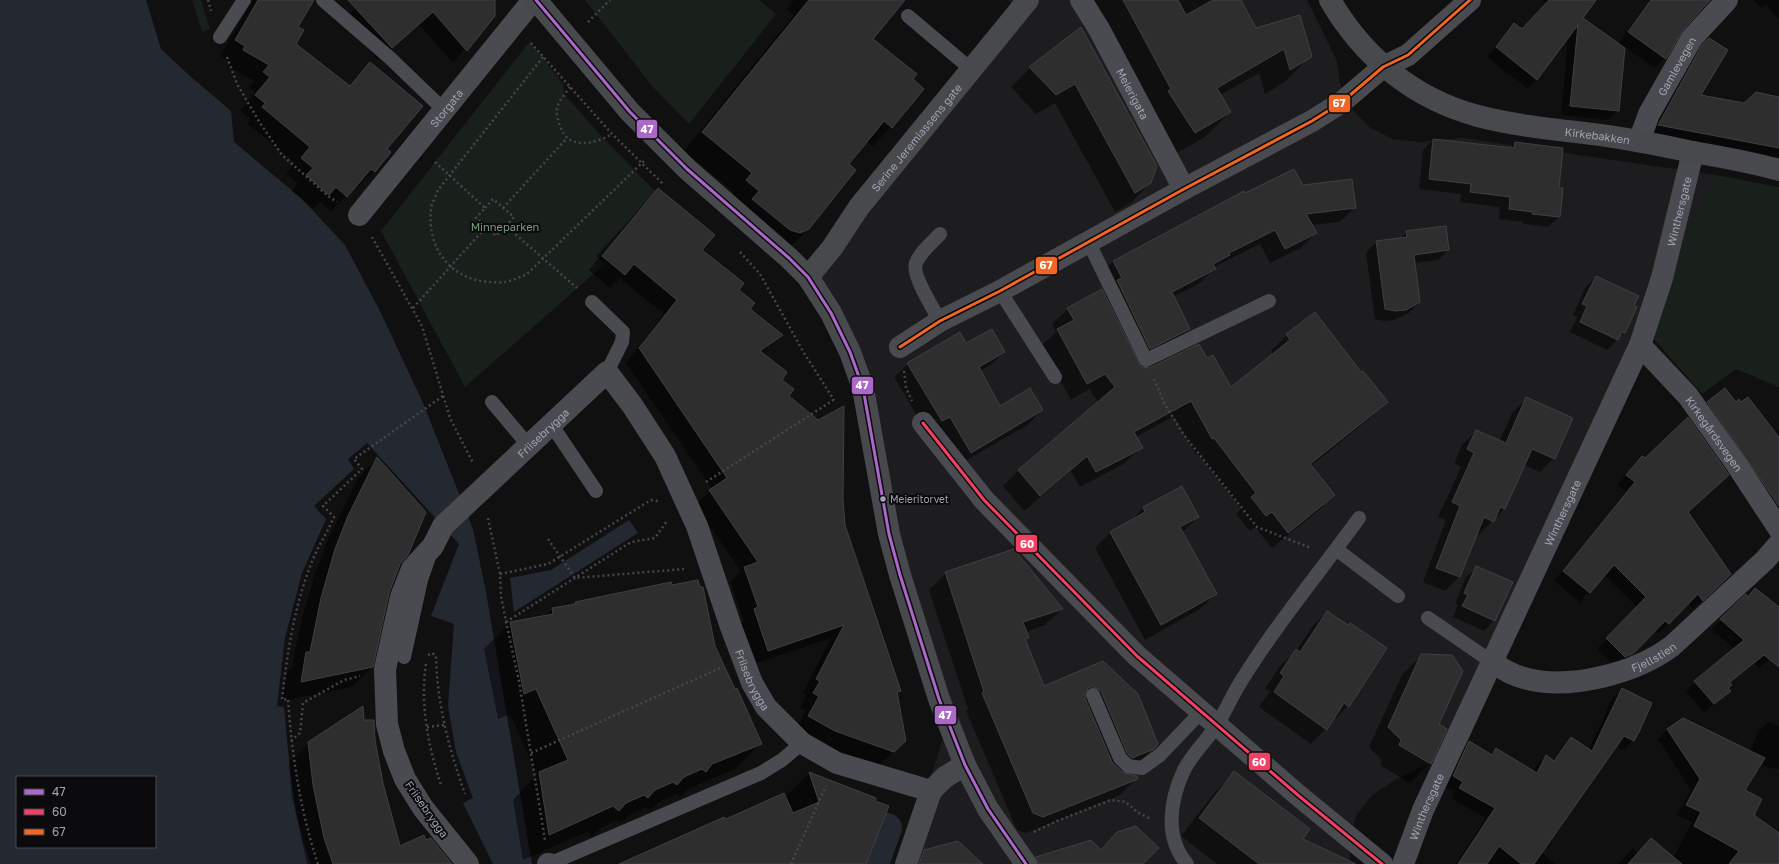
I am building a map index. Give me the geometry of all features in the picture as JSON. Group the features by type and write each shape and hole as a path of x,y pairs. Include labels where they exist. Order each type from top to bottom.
{"street":[{"name":"Storgata","path":"359,215 533,0"},
{"path":"536,0 630,112 661,145 789,258 808,277 831,313 850,352 863,388 889,534 898,568 939,699 965,765 988,809 1010,844 1026,864"},
{"name":"Serine Jeremiassens gate","path":"808,277 832,248 859,207 1028,0"},
{"name":"Meierigata","path":"1081,0 1099,29 1184,188"},
{"name":"Kirkebakken","path":"1330,0 1363,46 1383,67 1419,92 1446,105 1478,116 1515,124 1639,141 1751,162 1779,170"},
{"path":"900,347 940,321 1000,290 1184,188 1318,117 1342,102 1383,67 1408,55 1470,0"},
{"name":"Gamlevegen","path":"1639,141 1649,114 1692,38 1727,0"},
{"name":"Winthersgate","path":"1403,864 1423,810 1640,345 1662,278 1693,152"},
{"name":"Kirkegårdsvegen","path":"1640,345 1688,396 1738,465 1779,529"},
{"name":"Friisebrygga","path":"468,864 424,808 405,779 394,751 387,724 385,669 401,597 412,570 433,546 443,526 607,372 632,405 666,456 679,500 697,526 742,658 752,683 766,707 802,743 837,762 931,791"},
{"path":"923,423 984,500 1137,656 1382,864"},
{"name":"Fjellstien","path":"1492,662 1511,674 1526,679 1549,683 1575,682 1640,665 1657,658 1672,646 1765,560 1779,544"},
{"path":"906,864 931,791 945,776 965,765"}],"lane":[{"path":"220,37 244,0"},
{"path":"323,0 390,58 444,110"},
{"path":"908,16 972,70"},
{"path":"940,234 918,258 915,265 917,276 940,321"},
{"path":"1088,242 1146,360 1269,301"},
{"path":"1000,290 1054,377"},
{"path":"592,302 622,332 622,342 607,372"},
{"path":"492,402 529,446"},
{"path":"551,424 596,491"},
{"path":"1093,695 1120,758 1128,766 1142,768 1209,718 1244,676 1294,605 1359,518"},
{"path":"404,657 421,580 433,546"},
{"path":"1334,552 1398,596"},
{"path":"1428,618 1492,662"},
{"path":"1187,864 1181,857 1173,840 1171,823 1174,801 1184,771 1194,753 1209,718"},
{"path":"549,864 761,773 782,760 802,743"}],"path":[{"path":"208,0 237,84 260,124 282,155 328,196 359,215 422,326 450,418 479,474 476,495 500,574 501,596 519,681 549,864"},
{"path":"570,39 610,0"},
{"path":"514,24 612,134 664,185"},
{"path":"542,57 438,190 431,209 431,232 438,252 450,267 463,277 482,282 505,283 526,275 634,170"},
{"path":"570,88 558,105 557,118 561,130 567,138 580,144 594,143 612,134"},
{"path":"504,208 567,138"},
{"path":"416,144 485,208"},
{"path":"493,199 504,208 514,217 496,236 476,218 493,199"},
{"path":"506,226 592,302"},
{"path":"413,308 486,227"},
{"path":"739,251 760,274 804,353 834,400"},
{"path":"900,347 906,388 923,423"},
{"path":"1146,360 1165,405 1184,435 1257,528 1334,552"},
{"path":"506,622 631,542 655,538 672,514 679,500 834,400 846,390 863,388"},
{"path":"318,864 304,820 297,784 291,741 288,699 282,700 292,625 311,564 334,517 323,506 362,469 354,459 443,396"},
{"path":"500,574 548,564 651,500 679,500"},
{"path":"548,539 575,578"},
{"path":"575,578 711,567"},
{"path":"443,790 436,770 427,727 424,701 425,674 428,654 432,652 436,656 436,672 444,725 451,755 464,794"},
{"path":"531,753 742,658"},
{"path":"291,741 300,732 303,703 344,680 385,669"},
{"path":"427,727 444,725"},
{"path":"791,864 837,762"},
{"path":"1010,844 1057,820 1111,800 1126,802 1136,812 1146,818 1171,823"}],"shaded area":[{"path":"0,0 146,0 161,49 231,111 234,142 302,199 345,245 381,313 423,403 473,529 486,592 532,864 493,864 463,803 473,798 456,752 448,706 454,624 431,616 459,544 367,443 348,459 354,469 314,506 326,519 302,573 285,638 277,706 284,707 295,806 299,826 311,864 0,864"},
{"path":"1008,0 1307,0 1337,61 1340,83 1351,108 1369,127 1393,139 1419,142 1462,138 1716,175 1615,373 1434,761 1395,780 1372,795 1356,816 1349,841 1350,864 904,864 943,738 855,349 805,278 1019,10"},
{"path":"629,520 638,533 514,612 510,578 551,570"}],"green space":[{"path":"192,0 201,0 210,29 202,32"},
{"path":"585,0 759,0 776,14 689,124 653,87"},
{"name":"Minneparken","path":"530,41 563,84 564,94 604,139 656,192 596,256 605,264 465,387 381,231"},
{"path":"1716,175 1779,187 1779,387 1736,369 1702,394 1640,323"}],"building":[{"path":"258,0 314,0 298,27 304,30 296,44 350,86 370,62 423,106 387,149 391,152 375,172 371,169 347,197 336,187 329,195 306,175 313,168 301,158 310,147 262,107 265,103 255,95 270,77 263,72 269,65 243,50 245,46 235,40"},
{"path":"348,0 495,0 495,16 467,51 433,12 392,48"},
{"path":"809,0 905,0 873,39 917,74 913,79 924,89 892,128 884,121 849,164 856,170 809,229 800,233 790,230 752,199 759,191 746,180 752,173 702,132"},
{"path":"1123,0 1178,0 1186,15 1213,0 1241,0 1256,28 1300,15 1312,57 1290,70 1284,49 1217,88 1231,112 1195,133 1168,91 1171,89"},
{"path":"1549,0 1596,0 1583,18 1625,48 1619,111 1570,106 1578,25 1537,80 1496,47 1514,23 1522,29"},
{"path":"1651,0 1710,0 1683,30 1666,59 1628,32"},
{"path":"1081,27 1157,166 1151,183 1135,193 1075,84 1056,95 1029,67"},
{"path":"1709,38 1728,50 1701,95 1744,103 1756,92 1779,97 1779,148 1658,125 1702,45"},
{"path":"1433,139 1514,148 1515,142 1563,148 1559,188 1563,188 1560,217 1532,214 1533,212 1509,209 1510,197 1470,192 1471,184 1429,179"},
{"path":"1294,169 1303,185 1352,179 1356,208 1306,214 1317,233 1285,249 1275,230 1229,253 1230,255 1213,264 1216,269 1172,292 1190,329 1150,349 1117,280 1122,278 1113,261 1244,191 1245,193"},
{"path":"658,188 715,235 702,250 744,283 739,290 755,303 750,309 783,335 760,351 787,372 782,380 794,389 789,396 818,420 844,406 843,499 845,525 901,691 897,692 906,741 894,752 835,731 808,716 819,696 813,693 820,681 816,679 844,625 768,651 754,609 758,607 744,567 758,562 709,490 727,478 639,348 677,300 634,264 625,275 602,256"},
{"path":"1446,226 1449,250 1414,255 1420,302 1406,310 1395,311 1385,309 1376,241 1407,237 1406,231"},
{"path":"1596,276 1639,296 1634,305 1637,307 1625,333 1622,332 1618,340 1580,322 1587,306 1582,304"},
{"path":"1102,289 1141,367 1150,368 1199,344 1207,358 1213,355 1231,387 1290,340 1286,334 1315,312 1361,372 1363,371 1388,402 1310,464 1335,495 1288,533 1272,512 1266,516 1251,497 1256,493 1214,438 1212,439 1191,401 1134,432 1143,448 1096,472 1087,456 1040,496 1018,470 1115,387 1105,374 1087,384 1057,329 1074,320 1067,308"},
{"path":"992,329 1005,352 979,367 1000,406 1030,388 1043,410 971,453 950,417 942,421 907,363 960,332 966,343"},
{"path":"1725,388 1736,402 1739,399 1741,402 1748,397 1779,437 1779,506 1707,402"},
{"path":"1526,397 1573,418 1555,459 1532,449 1505,509 1500,507 1494,522 1484,517 1460,577 1436,568 1460,506 1452,502 1474,453 1467,449 1476,430 1506,443"},
{"path":"1688,417 1729,475 1688,512 1731,574 1703,601 1698,594 1669,624 1665,621 1634,653 1625,657 1606,638 1646,597 1614,565 1590,593 1563,571 1635,482 1626,475 1642,456 1645,458"},
{"path":"377,457 426,512 408,555 400,564 389,593 373,667 301,682 306,652 310,652 321,598 335,549 348,516"},
{"path":"1182,486 1199,517 1180,527 1217,594 1161,625 1110,532 1145,512 1143,507"},
{"path":"1014,549 1063,609 1023,622 1029,638 1025,639 1044,686 1103,661 1138,694 1158,744 1154,749 1132,758 1127,753 1101,691 1094,687 1089,687 1085,694 1085,698 1112,762 1122,772 1137,776 1138,779 1043,817 1033,813 982,693 984,692 945,572"},
{"path":"1476,566 1513,582 1495,621 1462,606 1468,595 1464,593"},
{"path":"698,580 700,587 703,587 715,646 735,689 737,688 762,744 712,764 706,772 702,769 684,777 677,785 673,782 655,790 648,798 644,795 626,803 619,811 613,806 549,835 539,772 568,760 536,689 524,694 510,622 553,614 552,608 576,604 575,602 671,582 672,585"},
{"path":"1755,588 1779,607 1779,667 1764,655 1730,682 1732,685 1728,688 1731,691 1714,704 1694,681 1744,640 1720,619 1746,594 1748,597"},
{"path":"1327,611 1348,625 1350,623 1387,648 1349,707 1344,703 1327,730 1274,692 1284,676 1280,673 1296,649 1300,652"},
{"path":"1421,654 1452,655 1463,671 1439,724 1447,729 1431,764 1399,745 1401,740 1388,727"},
{"path":"1622,688 1652,703 1639,732 1634,741 1624,736 1534,864 1521,864 1499,846 1487,864 1458,864 1495,808 1459,788 1463,782 1453,776 1469,741 1492,755 1496,748 1537,773 1546,755 1554,761 1571,737 1592,751"},
{"path":"363,706 364,720 374,720 375,740 383,783 400,846 424,835 426,840 431,838 452,864 333,864 324,838 313,785 308,742"},
{"path":"1683,718 1765,758 1745,790 1762,799 1754,815 1779,833 1779,864 1729,864 1739,851 1694,826 1701,812 1686,805 1700,779 1667,729"},
{"path":"1234,771 1310,829 1303,839 1356,864 1259,864 1199,818"},
{"path":"809,772 876,798 875,801 889,806 866,864 619,864 724,817 726,819 784,793 793,813 819,802"},
{"path":"1136,826 1159,848 1143,864 1038,864 1036,857 1091,840 1101,850 1117,832"},
{"path":"1651,838 1682,864 1628,864"},
{"path":"958,841 983,864 919,864 924,850"}],"waterway":[{"path":"874,864 887,828"}],"transit line":[{"name":"47","path":"536,0 630,112 687,169 789,258 808,277 831,313 850,352 863,388 889,534 900,575 939,699 965,765 988,809 1026,864"},
{"name":"67","path":"900,347 940,321 1000,291 1184,189 1312,121 1342,102 1383,67 1408,55 1470,0"},
{"name":"60","path":"923,423 984,500 1137,656 1299,796 1382,864"}],"place":[{"name":"Meieritorvet","path":"883,499"}]}
